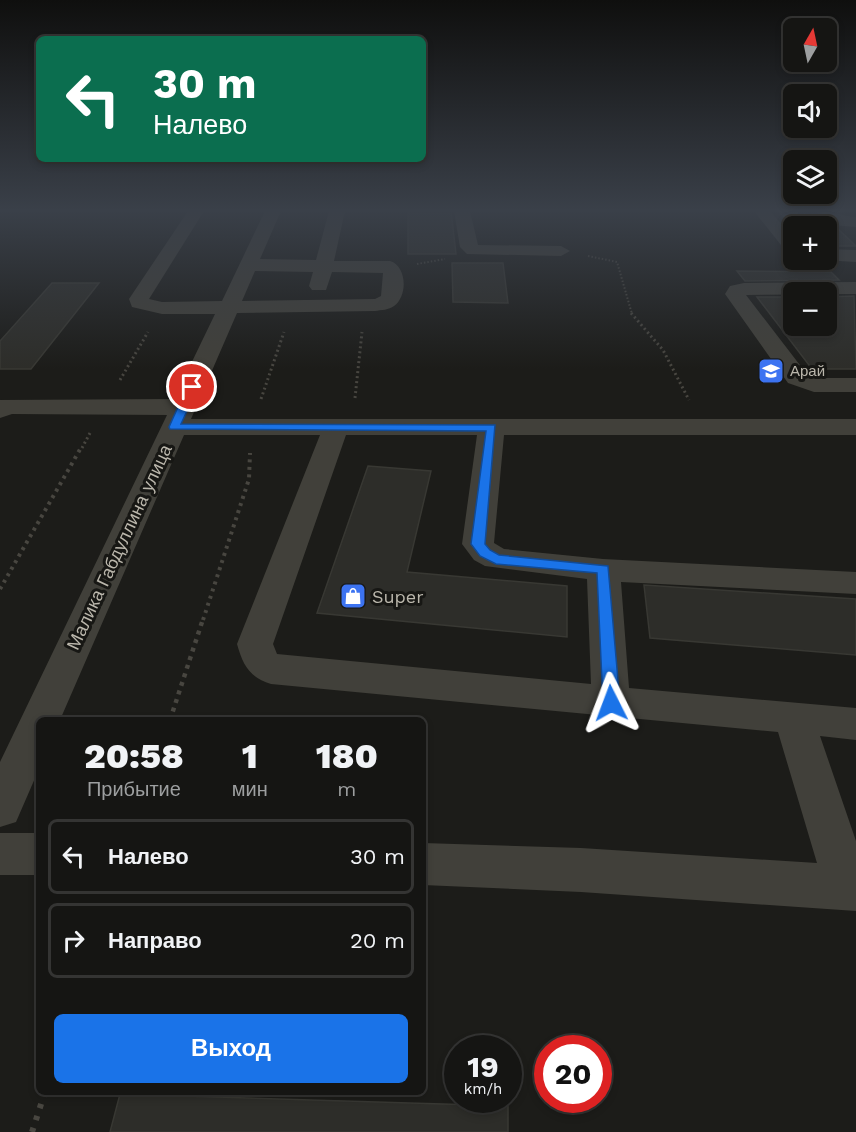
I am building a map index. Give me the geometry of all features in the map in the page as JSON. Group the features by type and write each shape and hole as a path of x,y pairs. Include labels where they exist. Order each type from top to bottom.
{"street":[{"path":"162,264 139,299 139,303 162,308 375,305 387,303 391,298 393,271 390,267 248,265"},
{"name":"Малика Габдуллина улица","path":"42,717 248,265"},
{"path":"314,305 324,265"},
{"path":"856,288 744,289 737,290 735,294 796,378 814,385 856,386"},
{"path":"2,405 179,417 251,427 856,427"},
{"path":"344,427 255,644 261,662 271,670 856,724"},
{"path":"491,428 478,544 485,553 496,559 603,570 856,583"},
{"path":"603,570 611,703"},
{"path":"426,864 581,870 852,888 794,719"},
{"name":"Малика Габдуллина улица","path":"0,808 36,730"},
{"path":"0,854 36,854"}],"path":[{"path":"390,267 415,264"},
{"path":"618,264 632,315 663,350 702,426"},
{"path":"344,427 359,344 367,315 375,305"},
{"path":"171,717 249,478 251,427 293,306"},
{"path":"32,1132 44,1095"}],"building":[{"path":"452,264 503,264 508,303 453,302"},
{"path":"737,271 831,272 839,280 745,281"},
{"path":"52,283 99,283 31,369 0,369 0,341"},
{"path":"854,296 856,369 812,369 787,336 837,336 837,297"},
{"path":"757,297 783,297 783,331"},
{"path":"368,466 431,471 407,572 567,586 567,637 317,613"},
{"path":"644,585 856,599 856,655 650,638"},
{"path":"120,1095 152,1095 444,1104 444,1113 508,1113 508,1132 110,1132"}],"place":[{"name":"Арай","path":"771,371"},
{"name":"Super","path":"353,596"}],"route":[{"path":"192,387 174,427 491,428 478,544 485,553 496,559 603,570 611,703"}]}
